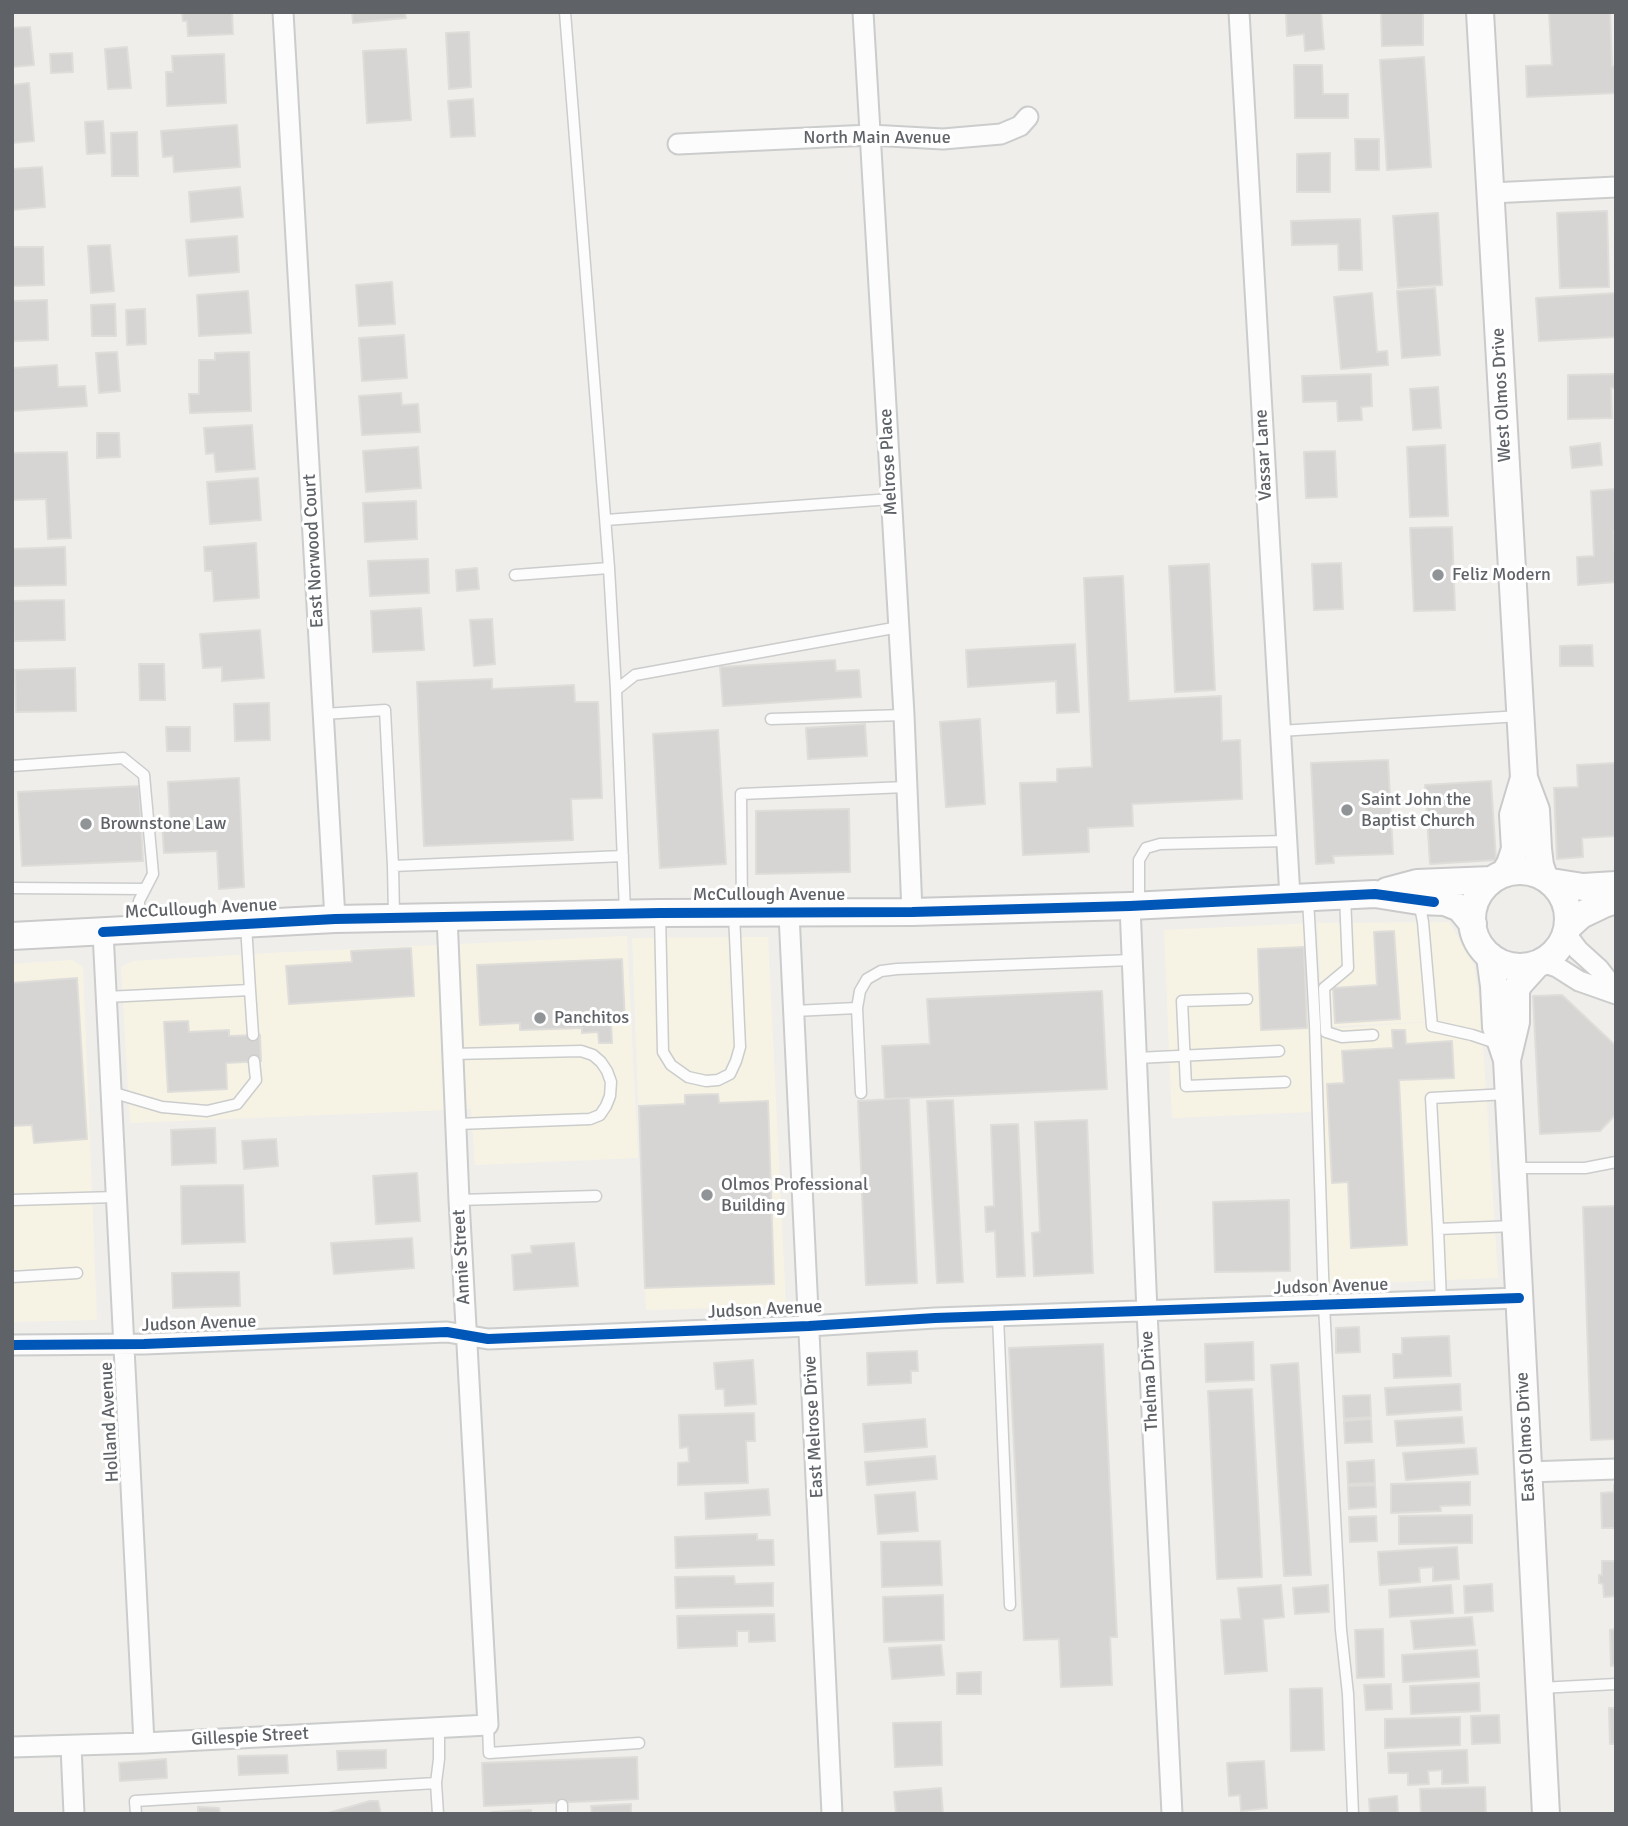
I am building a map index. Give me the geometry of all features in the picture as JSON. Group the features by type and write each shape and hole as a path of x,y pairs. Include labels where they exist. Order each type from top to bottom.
{"main road":[{"name":"West Olmos Drive","path":"1480,12 1524,778 1536,810 1540,865 1548,880"},
{"name":"West Olmos Drive","path":"1498,877 1510,864 1515,849 1513,815 1524,778"},
{"path":"1616,886 1583,887 1516,871 1498,877 1483,888 1476,899 1472,924 1481,947 1490,956 1500,963 1525,967 1540,963 1557,950 1567,931 1581,915 1616,900"},
{"name":"McCullough Avenue","path":"1375,894 1417,883 1498,877"},
{"path":"1548,880 1566,902 1567,931"},
{"name":"McCullough Avenue","path":"12,936 394,917 912,912 1135,906 1375,894 1445,902 1460,908 1472,924"},
{"name":"East Olmos Drive","path":"1490,956 1496,1027 1504,1053 1508,1094 1546,1814"},
{"name":"East Olmos Drive","path":"1504,1053 1516,1021 1516,990 1540,963"}],"street":[{"name":"East Norwood Court","path":"283,12 335,919"},
{"name":"Melrose Place","path":"863,12 904,715 912,912"},
{"name":"Vassar Lane","path":"1239,12 1286,841 1299,897"},
{"name":"North Main Avenue","path":"678,144 870,135 943,139 1002,134 1020,126 1028,117"},
{"path":"1491,193 1616,187"},
{"name":"Thelma Drive","path":"1135,906 1132,960 1172,1814"},
{"name":"East Melrose Drive","path":"789,914 832,1814"},
{"name":"Annie Street","path":"447,916 459,1200 488,1725"},
{"path":"1567,931 1578,950 1614,986"},
{"name":"Holland Avenue","path":"103,932 144,1743"},
{"path":"1540,963 1557,967 1579,981 1614,986"},
{"name":"Judson Avenue","path":"12,1345 144,1344 447,1332 488,1339 935,1318 1519,1297"},
{"path":"1528,1472 1616,1469"},
{"name":"Gillespie Street","path":"12,1747 488,1725"},
{"path":"71,1746 74,1814"}],"lane":[{"path":"565,12 606,520 617,690 625,914"},
{"path":"606,520 891,499"},
{"path":"515,575 609,568"},
{"path":"617,690 635,675 899,627"},
{"path":"324,714 384,710 394,917"},
{"path":"771,719 904,715"},
{"path":"1279,731 1520,716"},
{"path":"12,766 123,758 144,775 153,874 139,901 139,930"},
{"path":"660,913 663,1052 671,1065 688,1077 706,1081 718,1080 730,1074 740,1046 738,913 741,794 906,787"},
{"path":"1135,906 1139,860 1146,848 1160,844 1286,841"},
{"path":"393,866 623,856"},
{"path":"12,888 145,889"},
{"path":"1345,895 1348,968 1324,988 1326,1032 1342,1037 1373,1035"},
{"path":"1299,897 1314,1026 1324,1305 1353,1814"},
{"path":"1419,901 1432,1026 1472,1035 1504,1053"},
{"path":"246,924 253,1035"},
{"path":"861,1093 857,1008 860,990 867,979 881,971 1132,960"},
{"path":"106,997 250,990"},
{"path":"1247,999 1182,1001 1186,1086 1285,1082"},
{"path":"794,1011 857,1008"},
{"path":"1314,1026 1326,1024"},
{"path":"453,1054 581,1051 593,1055 601,1062 611,1083 606,1106 600,1115 590,1119 457,1124"},
{"path":"1137,1058 1279,1051"},
{"path":"110,1092 162,1107 207,1111 237,1104 256,1080 254,1061"},
{"path":"1441,1301 1431,1098 1508,1094"},
{"path":"1512,1168 1585,1168 1616,1162"},
{"path":"459,1200 596,1196"},
{"path":"12,1200 116,1197"},
{"path":"1438,1229 1515,1226"},
{"path":"12,1277 77,1273"},
{"path":"998,1316 1010,1605"},
{"path":"1539,1688 1616,1684"},
{"path":"488,1725 488,1753 639,1743"},
{"path":"438,1814 436,1783 439,1727"},
{"path":"135,1814 135,1801 436,1783"}],"shaded area":[{"path":"1449,922 1474,965 1481,1014 1498,1278 1321,1285 1312,1085 1311,1112 1172,1118 1164,930 1316,923 1322,1029 1458,1020 1323,1027 1317,923"},
{"path":"627,936 638,1158 475,1165 471,1109 130,1123 121,967 133,961"},
{"path":"768,937 786,1306 646,1310 632,938"},
{"path":"72,960 83,967 97,1320 12,1322 12,964"}],"building":[{"path":"182,12 232,12 233,34 188,36 187,21 183,21"},
{"path":"352,12 405,12 406,18 353,23"},
{"path":"1286,12 1321,12 1324,49 1305,51 1304,34 1287,36"},
{"path":"1381,12 1423,12 1423,45 1382,46"},
{"path":"1549,12 1610,12 1616,93 1527,97 1526,66 1552,65"},
{"path":"30,27 34,65 12,67 12,28"},
{"path":"469,32 471,87 449,89 446,33"},
{"path":"127,47 131,88 108,89 105,49"},
{"path":"406,49 411,120 367,123 363,51"},
{"path":"72,53 73,72 51,73 50,54"},
{"path":"224,54 226,103 167,106 166,72 173,72 172,56"},
{"path":"1424,57 1431,167 1387,170 1380,60"},
{"path":"1294,65 1322,65 1323,94 1348,94 1348,118 1295,118"},
{"path":"29,83 34,141 12,143 12,85"},
{"path":"473,99 475,136 451,137 448,101"},
{"path":"103,121 105,153 87,154 85,122"},
{"path":"237,125 240,167 174,172 173,156 163,157 161,131"},
{"path":"137,132 138,176 112,176 111,133"},
{"path":"1355,139 1379,139 1379,170 1356,170"},
{"path":"1330,153 1330,192 1297,192 1297,154"},
{"path":"42,167 45,207 12,210 12,169"},
{"path":"240,187 243,217 191,222 189,192"},
{"path":"1607,211 1609,287 1560,288 1557,213"},
{"path":"1438,213 1442,285 1398,288 1393,216"},
{"path":"1360,219 1362,270 1339,270 1338,244 1292,245 1291,221"},
{"path":"237,236 239,272 189,276 186,240"},
{"path":"110,245 114,291 91,293 88,246"},
{"path":"12,247 43,247 44,285 12,286"},
{"path":"392,282 395,324 359,326 356,285"},
{"path":"1435,288 1440,355 1402,358 1397,291"},
{"path":"248,291 251,333 199,336 197,295"},
{"path":"1372,293 1377,352 1387,351 1388,365 1341,369 1334,297"},
{"path":"1616,293 1616,337 1539,341 1536,298"},
{"path":"47,300 48,340 12,341 12,301"},
{"path":"115,304 116,336 92,336 91,305"},
{"path":"145,309 146,344 127,345 126,310"},
{"path":"404,335 407,378 362,381 359,338"},
{"path":"117,352 120,391 99,393 96,353"},
{"path":"249,352 251,411 190,413 189,394 199,394 199,360 215,360 215,353"},
{"path":"57,365 58,387 85,386 87,406 12,411 12,368"},
{"path":"1371,374 1372,406 1361,407 1362,420 1338,421 1337,401 1303,402 1302,376"},
{"path":"1616,374 1616,388 1611,388 1612,418 1568,419 1568,375"},
{"path":"1438,387 1441,428 1413,430 1410,389"},
{"path":"401,393 402,405 418,404 420,432 362,435 359,396"},
{"path":"252,425 255,469 216,472 214,453 206,454 204,428"},
{"path":"97,433 119,433 120,457 97,458"},
{"path":"1600,443 1602,465 1572,468 1570,447"},
{"path":"1445,445 1448,516 1410,517 1407,447"},
{"path":"418,447 421,488 366,492 363,451"},
{"path":"1335,451 1337,497 1306,498 1304,452"},
{"path":"67,452 71,538 48,539 46,499 12,500 12,453"},
{"path":"258,478 261,520 210,524 207,482"},
{"path":"1616,489 1616,582 1578,585 1577,557 1594,556 1591,491"},
{"path":"416,501 417,539 365,542 363,503"},
{"path":"1452,527 1455,610 1414,611 1410,528"},
{"path":"256,543 259,598 214,601 212,571 205,571 204,547"},
{"path":"65,547 66,585 13,586 12,549"},
{"path":"428,559 429,593 370,596 368,561"},
{"path":"1341,563 1343,609 1314,610 1312,564"},
{"path":"1209,564 1215,690 1175,692 1169,566"},
{"path":"477,568 479,589 457,591 456,570"},
{"path":"1123,576 1129,701 1221,696 1222,741 1240,740 1242,799 1132,804 1133,826 1088,828 1089,852 1023,855 1020,783 1057,782 1057,769 1092,767 1084,578"},
{"path":"64,600 65,640 14,641 13,601"},
{"path":"421,608 424,650 373,652 371,611"},
{"path":"492,619 495,664 474,666 470,620"},
{"path":"260,630 264,678 222,681 222,667 203,668 200,634"},
{"path":"1075,644 1079,712 1057,713 1056,681 968,687 966,650"},
{"path":"1592,645 1593,666 1560,666 1560,646"},
{"path":"835,660 836,671 859,670 861,697 723,706 720,667"},
{"path":"139,664 164,664 165,700 140,700"},
{"path":"75,668 76,711 16,712 15,670"},
{"path":"492,679 492,689 574,685 575,702 598,702 602,798 571,799 573,840 424,846 417,682"},
{"path":"269,703 270,740 235,741 234,704"},
{"path":"980,719 985,804 946,807 940,722"},
{"path":"865,724 867,756 808,759 806,728"},
{"path":"166,727 190,727 190,751 167,751"},
{"path":"718,730 726,864 660,868 653,734"},
{"path":"1388,760 1393,854 1333,856 1334,863 1316,864 1311,763"},
{"path":"1616,763 1616,836 1582,838 1583,857 1557,859 1554,788 1578,787 1577,765"},
{"path":"239,778 244,887 219,889 217,851 164,853 162,823 170,823 168,782"},
{"path":"1491,781 1496,860 1430,864 1425,785"},
{"path":"139,786 143,861 22,866 18,792"},
{"path":"849,809 850,872 756,874 756,811"},
{"path":"1394,931 1400,1019 1335,1023 1333,988 1377,985 1374,932"},
{"path":"1304,947 1307,1028 1261,1030 1258,949"},
{"path":"411,948 414,996 289,1004 286,966 352,962 351,951"},
{"path":"622,959 625,1022 611,1023 612,1043 599,1043 598,1032 582,1033 582,1028 520,1030 520,1023 480,1025 477,965"},
{"path":"77,978 87,1139 34,1143 32,1125 12,1126 12,983"},
{"path":"1102,991 1107,1089 885,1099 882,1046 930,1044 927,999"},
{"path":"1562,995 1616,1046 1616,1114 1600,1131 1540,1134 1533,996"},
{"path":"188,1021 189,1032 229,1030 229,1036 260,1035 261,1061 226,1063 227,1089 168,1092 164,1022"},
{"path":"1392,1030 1405,1030 1406,1044 1452,1041 1454,1078 1399,1080 1407,1245 1351,1248 1348,1182 1332,1183 1327,1084 1344,1083 1342,1051 1393,1048"},
{"name":"Olmos Professional Building","path":"718,1094 719,1103 768,1101 774,1284 645,1288 639,1106 685,1104 685,1095"},
{"path":"909,1098 917,1283 866,1285 858,1101"},
{"path":"953,1100 963,1282 937,1283 927,1101"},
{"path":"1087,1120 1093,1273 1034,1276 1032,1233 1040,1232 1035,1122"},
{"path":"1018,1124 1025,1276 997,1277 995,1231 986,1232 985,1207 994,1206 991,1125"},
{"path":"215,1128 216,1163 172,1165 171,1130"},
{"path":"276,1139 278,1166 244,1169 242,1141"},
{"path":"417,1173 420,1221 376,1224 373,1176"},
{"path":"243,1185 245,1242 182,1244 181,1186"},
{"path":"1289,1200 1290,1271 1215,1272 1213,1202"},
{"path":"1616,1206 1616,1439 1591,1440 1583,1207"},
{"path":"412,1238 414,1268 334,1274 331,1243"},
{"path":"574,1243 578,1286 514,1290 512,1255 532,1253 531,1246"},
{"path":"239,1272 240,1306 173,1308 172,1273"},
{"path":"1359,1327 1360,1352 1336,1353 1336,1328"},
{"path":"1449,1336 1451,1376 1394,1378 1393,1354 1402,1354 1402,1338"},
{"path":"1253,1342 1254,1380 1206,1382 1205,1344"},
{"path":"1103,1344 1117,1637 1110,1637 1112,1685 1061,1687 1059,1639 1024,1640 1009,1348"},
{"path":"917,1351 918,1371 911,1371 911,1383 868,1385 867,1353"},
{"path":"753,1360 756,1404 725,1406 724,1389 716,1389 714,1363"},
{"path":"1298,1363 1311,1575 1284,1576 1271,1365"},
{"path":"1460,1384 1461,1410 1387,1415 1385,1388"},
{"path":"1252,1389 1262,1577 1217,1579 1208,1391"},
{"path":"1370,1395 1371,1417 1344,1419 1343,1396"},
{"path":"754,1413 755,1441 746,1441 748,1483 678,1485 678,1463 689,1462 688,1447 680,1448 679,1415"},
{"path":"1462,1417 1464,1443 1397,1446 1395,1421"},
{"path":"925,1419 927,1447 865,1452 863,1424"},
{"path":"1371,1419 1372,1442 1345,1443 1344,1421"},
{"path":"1476,1448 1478,1474 1406,1480 1403,1453"},
{"path":"935,1456 937,1479 867,1485 865,1462"},
{"path":"1374,1460 1375,1483 1348,1484 1347,1462"},
{"path":"1470,1482 1470,1505 1440,1506 1441,1511 1391,1513 1391,1484"},
{"path":"1375,1485 1376,1507 1349,1509 1348,1486"},
{"path":"1614,1485 1616,1528 1602,1528 1601,1493 1614,1492"},
{"path":"768,1489 770,1515 706,1519 705,1493"},
{"path":"915,1492 918,1531 878,1534 875,1495"},
{"path":"1472,1515 1472,1543 1399,1544 1399,1516"},
{"path":"1376,1516 1377,1541 1350,1542 1349,1517"},
{"path":"757,1534 757,1540 773,1540 774,1565 676,1568 675,1537"},
{"path":"940,1541 942,1585 882,1587 881,1542"},
{"path":"1457,1547 1459,1579 1433,1581 1433,1567 1419,1568 1420,1582 1380,1585 1378,1552"},
{"path":"1602,1561 1616,1561 1616,1596 1604,1597 1603,1584 1599,1583"},
{"path":"734,1576 735,1584 773,1583 773,1606 676,1608 675,1577"},
{"path":"1492,1584 1493,1611 1465,1613 1464,1586"},
{"path":"1281,1585 1284,1617 1263,1619 1267,1671 1225,1674 1221,1620 1241,1619 1238,1588"},
{"path":"1328,1585 1329,1612 1295,1614 1293,1588"},
{"path":"1451,1585 1453,1613 1390,1617 1389,1590"},
{"path":"943,1595 944,1640 884,1642 883,1597"},
{"path":"774,1614 775,1641 749,1642 749,1631 737,1631 737,1646 678,1648 677,1616"},
{"path":"1472,1617 1475,1645 1414,1649 1411,1621"},
{"path":"1383,1629 1384,1677 1357,1678 1355,1630"},
{"path":"1616,1629 1616,1665 1611,1666 1610,1630"},
{"path":"941,1645 944,1675 892,1679 889,1648"},
{"path":"1477,1650 1479,1677 1403,1682 1402,1655"},
{"path":"981,1672 981,1694 957,1694 957,1673"},
{"path":"1479,1683 1480,1711 1411,1714 1410,1686"},
{"path":"1391,1684 1392,1709 1366,1710 1364,1685"},
{"path":"1322,1688 1324,1750 1291,1751 1290,1689"},
{"path":"1609,1708 1616,1708 1616,1744 1610,1744"},
{"path":"1499,1715 1500,1743 1472,1744 1471,1716"},
{"path":"1460,1717 1460,1745 1385,1748 1385,1719"},
{"path":"941,1722 942,1765 895,1767 893,1723"},
{"path":"386,1750 386,1768 338,1770 337,1751"},
{"path":"1467,1750 1468,1783 1442,1784 1442,1770 1428,1771 1429,1784 1408,1785 1408,1773 1389,1773 1388,1753"},
{"path":"287,1755 288,1773 239,1775 238,1756"},
{"path":"637,1757 638,1799 484,1806 482,1763"},
{"path":"166,1759 167,1778 120,1781 119,1763"},
{"path":"1264,1761 1267,1808 1241,1811 1240,1795 1229,1796 1227,1763"},
{"path":"1485,1787 1486,1814 1421,1814 1420,1789"},
{"path":"941,1788 943,1814 896,1814 894,1792"},
{"path":"1397,1796 1398,1814 1370,1814 1369,1799"},
{"path":"378,1801 381,1814 325,1814"},
{"path":"631,1804 631,1814 592,1814 591,1806"},
{"path":"198,1807 219,1808 220,1814 198,1814"},
{"path":"531,1810 531,1814 492,1812"}],"cycle path":[{"path":"103,932 335,919 912,912 1130,906 1375,894 1434,902"},
{"path":"12,1345 144,1344 447,1332 488,1339 935,1318 1519,1298"}],"place":[{"name":"Feliz Modern","path":"1438,575"},
{"name":"Saint John the Baptist Church","path":"1347,810"},
{"name":"Brownstone Law","path":"86,824"},
{"name":"Panchitos","path":"540,1018"},
{"name":"Olmos Professional Building","path":"707,1195"}]}
